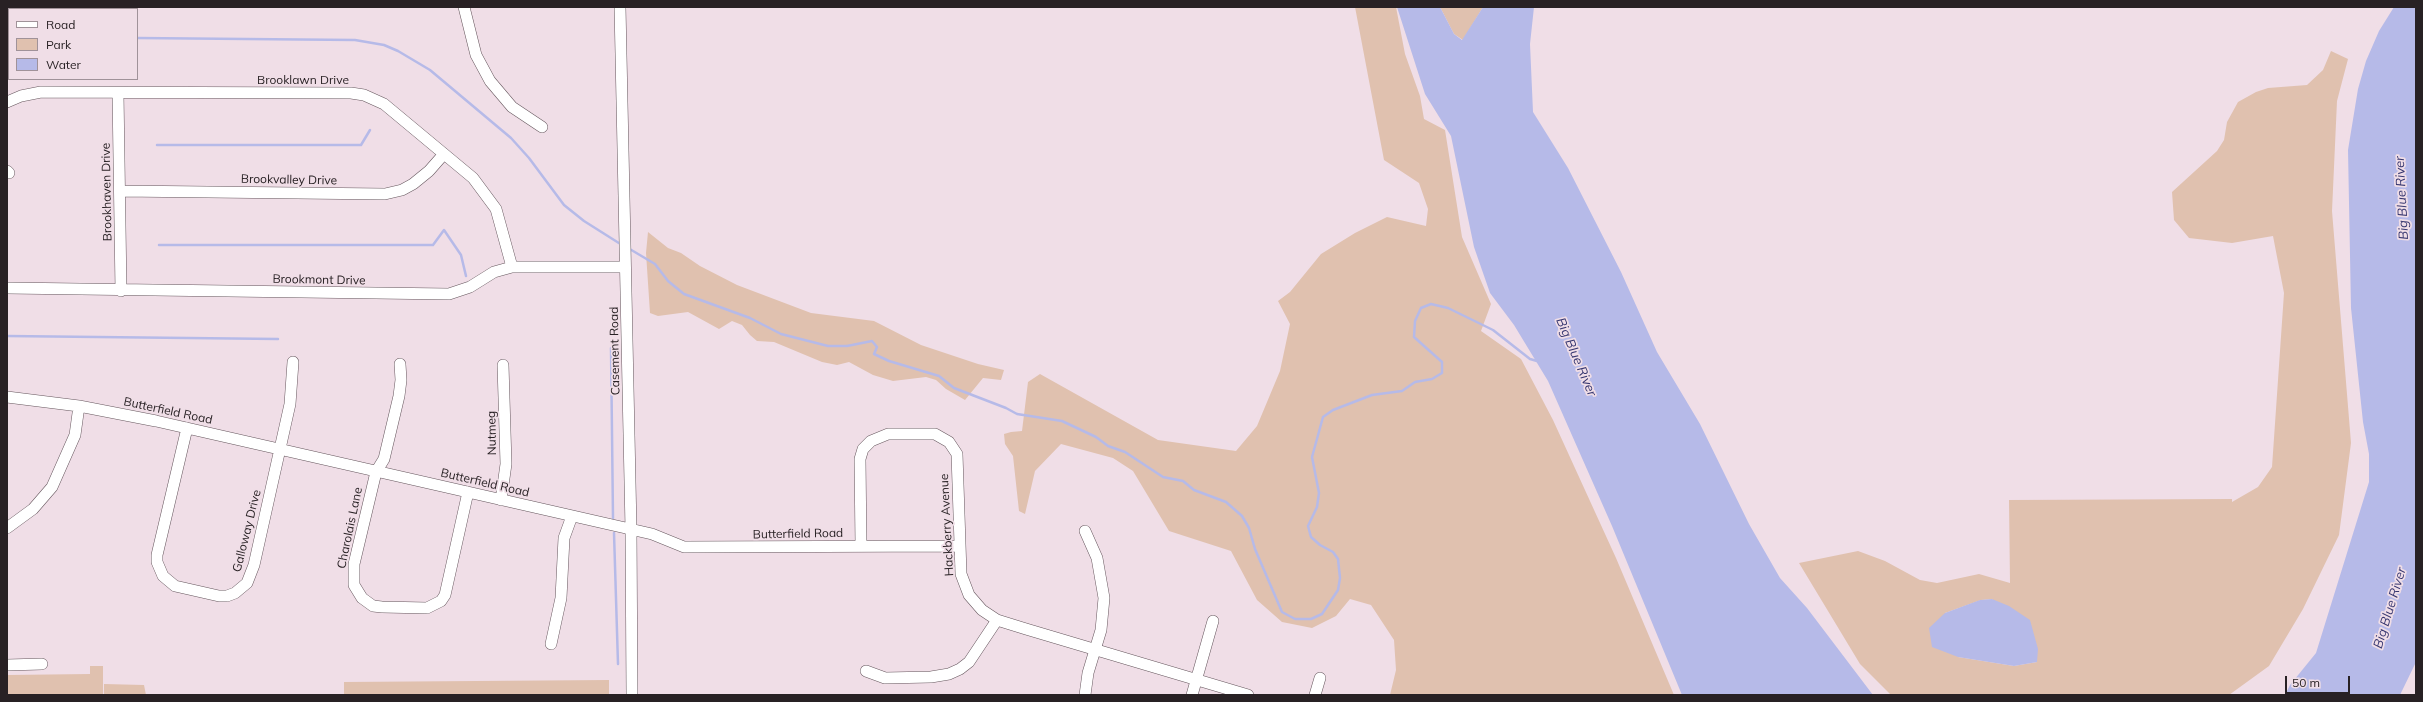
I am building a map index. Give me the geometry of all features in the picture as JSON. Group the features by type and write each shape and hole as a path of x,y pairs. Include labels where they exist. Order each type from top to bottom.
{"street":[{"path":"464,7 476,55 490,81 512,107 542,127"},
{"name":"Casement Road","path":"620,7 631,530 632,695"},
{"name":"Brooklawn Drive","path":"7,102 21,96 41,92 351,93 364,95 384,104 473,178 496,208 512,267"},
{"name":"Brookhaven Drive","path":"118,93 121,291"},
{"name":"Brookvalley Drive","path":"120,191 385,194 402,190 414,184 429,171 443,154"},
{"name":"Brookmont Drive","path":"7,288 121,291 449,294 470,287 494,272 512,267 625,261"},
{"name":"Galloway Drive","path":"187,428 157,555 157,562 163,576 173,585 214,595 227,596 235,593 247,583 251,575 290,404 293,362"},
{"name":"Charolais Lane","path":"400,364 401,380 399,396 384,459 376,472 353,576 356,592 373,606 427,608 442,602 445,595 468,492"},
{"name":"Nutmeg","path":"501,500 506,464 503,365"},
{"name":"Butterfield Road","path":"7,397 79,406 187,428 652,534 684,547 698,549 960,546"},
{"path":"7,528 33,509 52,489 75,435 79,406"},
{"name":"Hackberry Avenue","path":"861,546 860,459 863,449 871,441 888,434 935,434 949,442 957,454 961,574 969,595 975,604 997,620 1095,648 1248,695"},
{"path":"551,644 561,598 564,538 572,516"},
{"path":"1085,531 1097,558 1104,598 1101,630 1095,648 1085,695"},
{"path":"866,671 885,678 931,677 949,674 960,669 969,662 997,620"},
{"path":"1192,695 1213,621"},
{"path":"7,665 42,664"},
{"path":"1315,695 1320,678"}],"green space":[{"path":"1355,7 1396,7 1405,54 1420,96 1424,119 1445,130 1462,237 1491,304 1481,331 1521,359 1553,420 1616,558 1674,695 1390,695 1396,670 1394,640 1371,605 1350,599 1336,616 1312,628 1282,622 1257,600 1231,551 1169,531 1133,471 1113,458 1061,444 1035,471 1025,514 1019,511 1013,456 1005,444 1004,434 1022,431 1028,382 1040,374 1158,440 1236,451 1257,426 1280,371 1290,324 1278,301 1290,292 1321,254 1355,233 1387,217 1426,226 1428,209 1419,183 1384,160"},
{"path":"1440,7 1483,7 1463,40 1454,34"},
{"path":"2331,51 2348,59 2337,101 2332,211 2351,443 2339,535 2303,609 2269,666 2229,695 1891,695 1860,664 1799,563 1858,551 1885,561 1920,580 1937,583 1979,574 2010,583 2009,500 2232,499 2232,502 2258,487 2272,467 2284,293 2273,236 2232,243 2189,238 2174,220 2172,192 2217,151 2224,140 2227,122 2238,102 2256,92 2268,88 2307,85 2323,70","holes":["1992,599 2037,662 2014,666 1958,657 1945,613 1981,600"]},
{"path":"648,232 668,248 681,253 700,266 737,285 811,313 874,321 921,345 978,364 1004,370 1001,380 983,378 965,400 946,389 936,380 926,377 893,381 873,375 849,362 837,365 822,362 774,342 757,341 742,325 732,321 719,329 688,312 658,316 650,313 646,253"},
{"path":"90,666 103,666 103,695 7,695 7,675 90,674"},
{"path":"609,680 609,695 344,695 344,682"},
{"path":"104,684 144,685 146,695 104,695"}],"water":[{"path":"23,7 26,8 8,8 7,64 7,8"},
{"name":"Big Blue River","path":"1397,7 1440,7 1454,34 1462,40 1483,7 1534,7 1530,44 1533,112 1568,168 1621,272 1657,352 1700,424 1749,524 1780,578 1807,608 1873,695 1682,695 1612,526 1548,381 1514,325 1490,293 1474,247 1451,136 1425,94"},
{"name":"Big Blue River","path":"2394,7 2416,7 2416,662 2400,695 2285,695 2290,685 2316,653 2369,482 2369,454 2363,422 2351,308 2348,150 2358,89 2366,61 2379,31"},
{"path":"1992,599 2009,606 2030,620 2038,649 2037,662 2014,666 1958,657 1932,647 1929,628 1945,613 1980,600"}],"waterway":[{"path":"138,38 355,40 384,45 398,51 430,70 511,138 529,158 564,205 584,221 622,245"},
{"path":"157,145 361,145 370,130"},
{"path":"159,245 433,245 444,230 461,255 466,276"},
{"path":"628,248 655,264 668,281 684,294 750,318 781,334 828,346 847,346 872,341 877,347 874,354 889,361 939,376 954,388 1006,408 1017,414 1062,421 1096,437 1108,446 1125,452 1163,477 1183,481 1194,490 1226,502 1242,516 1249,528 1255,549 1282,612 1295,619 1311,619 1322,614 1338,590 1340,578 1338,559 1333,552 1320,545 1311,537 1308,526 1317,507 1319,493 1312,457 1323,417 1333,410 1372,395 1402,391 1415,382 1432,379 1442,373 1442,362 1414,337 1415,321 1421,308 1431,304 1448,308 1493,330 1530,359 1537,361"},
{"path":"7,336 278,339"},
{"path":"611,348 613,518"},
{"path":"614,533 618,664"}]}
